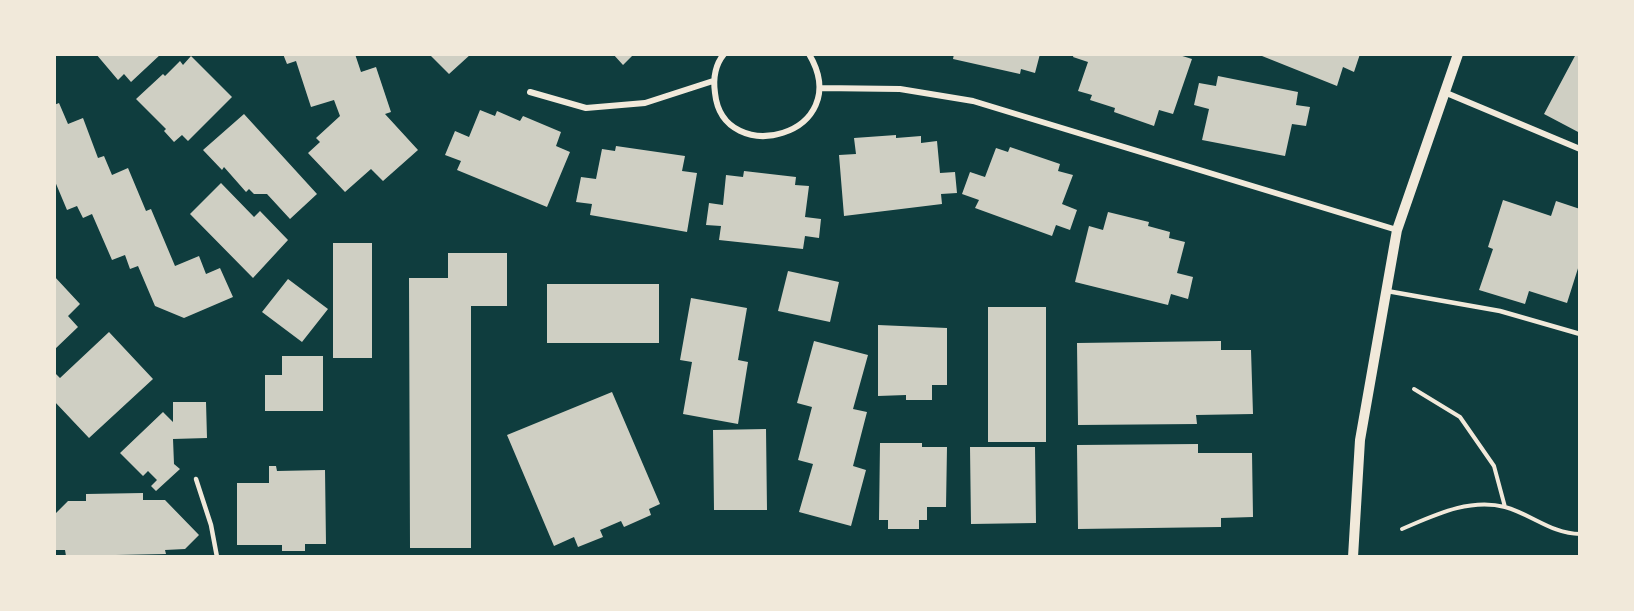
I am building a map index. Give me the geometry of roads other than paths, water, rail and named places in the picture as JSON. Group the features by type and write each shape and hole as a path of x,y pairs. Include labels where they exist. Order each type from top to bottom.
{"street":[{"path":"723,54 718,61 713,81 716,101 726,120 743,133 763,137 784,135 802,124 814,108 820,88 817,68 809,54"},
{"path":"1353,557 1360,440 1384,291 1397,230 1458,54"},
{"path":"530,92 586,108 645,103 713,81"},
{"path":"820,88 900,89 973,101 1397,230"},
{"path":"1444,92 1580,149"}],"lane":[{"path":"1384,291 1500,311 1580,334"},
{"path":"196,479 211,525 217,557"}]}
